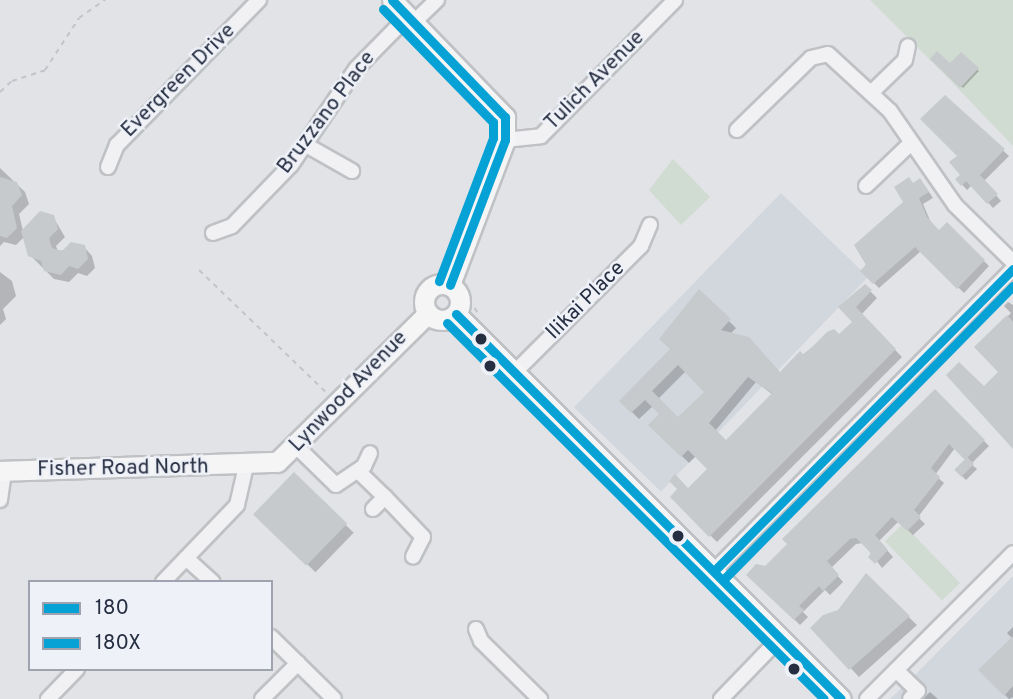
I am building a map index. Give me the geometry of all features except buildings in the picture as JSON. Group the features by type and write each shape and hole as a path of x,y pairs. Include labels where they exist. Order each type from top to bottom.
{"main road":[{"path":"392,0 497,105 505,117 505,140 445,281 428,290 419,312 445,320 456,314 460,296 445,281"},
{"name":"Lynwood Avenue","path":"246,467 277,462 297,447 419,312"},
{"path":"456,314 841,699"},
{"name":"Fisher Road North","path":"2,471 246,467"}],"street":[{"name":"Evergreen Drive","path":"108,167 117,145 259,0"},
{"name":"Bruzzano Place","path":"213,233 232,226 244,215 306,145 356,69 411,19 437,0"},
{"name":"Tulich Avenue","path":"505,140 541,136 675,0"},
{"path":"871,93 905,60 908,46"},
{"path":"737,130 811,58 828,54 890,111 910,144 955,205 1013,262"},
{"path":"866,186 910,144"},
{"path":"306,145 352,171"},
{"name":"Ilikai Place","path":"515,372 641,246 650,225"},
{"path":"714,571 1013,269"},
{"path":"297,447 336,485 358,471 370,453"},
{"path":"165,580 237,505 246,467"},
{"path":"0,500 2,471"},
{"path":"358,471 424,537 413,558"},
{"path":"373,509 385,497"},
{"path":"867,699 1013,553"},
{"path":"186,558 211,580"},
{"path":"476,629 481,641 540,699"},
{"path":"721,699 781,637"},
{"path":"273,639 334,699"},
{"path":"262,699 298,663"},
{"path":"896,670 918,691 910,699"},
{"path":"48,699 75,671"}],"path":[{"path":"0,92 12,81 45,70 79,18 105,0"},
{"path":"199,270 328,394 318,403"},
{"path":"419,312 421,290 445,281"}],"shaded area":[{"path":"870,0 1013,0 1013,146 950,80"},
{"path":"673,159 710,197 681,225 649,190"},
{"path":"781,193 868,277 661,491 574,407"},
{"path":"903,524 960,583 942,600 885,541"},
{"path":"1013,576 1013,699 890,699 913,677"}],"transit line":[{"name":"180","path":"392,0 505,117 505,140 450,285"},
{"name":"180X","path":"383,9 493,122 493,138 439,281"},
{"name":"180","path":"714,571 1013,269"},
{"name":"180X","path":"723,580 1013,286"},
{"name":"180","path":"456,314 841,699"},
{"name":"180X","path":"447,323 824,699"}]}
